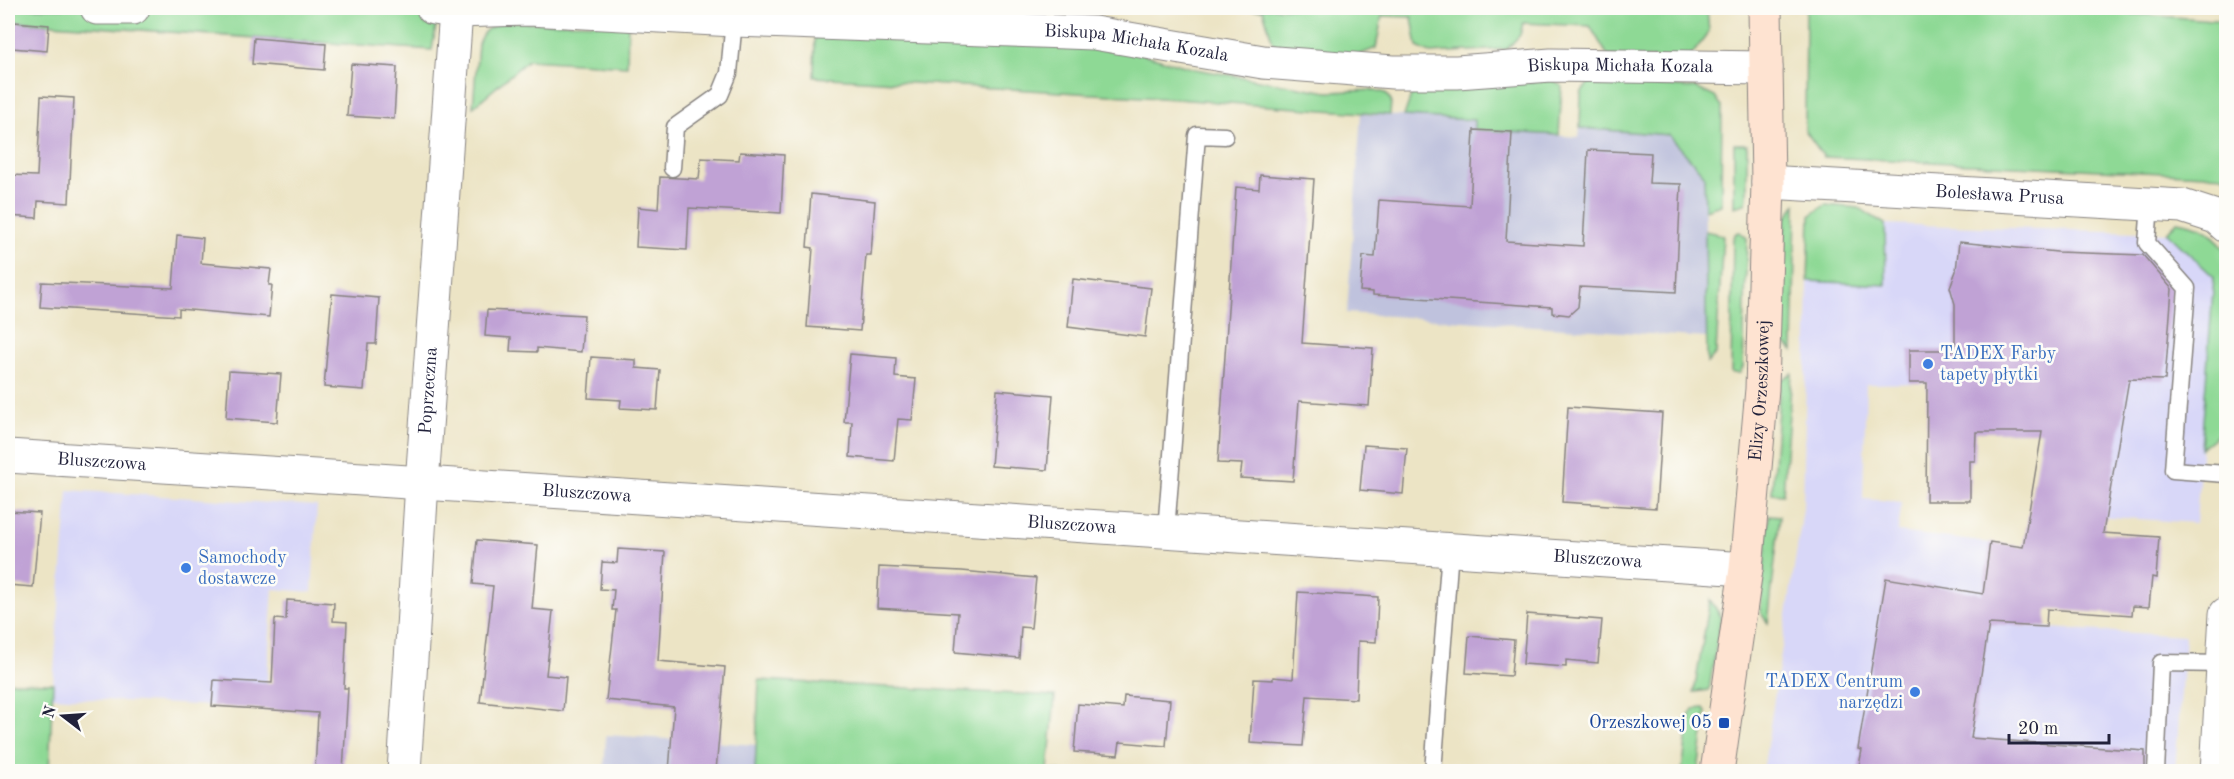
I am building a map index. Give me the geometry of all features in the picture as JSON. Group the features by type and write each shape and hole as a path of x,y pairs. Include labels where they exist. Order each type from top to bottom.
{"street":[{"path":"97,8 133,8"},
{"name":"Elizy Orzeszkowej","path":"1717,771 1746,570 1762,389 1768,182 1765,8"},
{"name":"Biskupa Michała Kozala","path":"445,9 529,9 734,20 1094,33 1263,62 1393,72 1456,72 1551,65 1767,68"},
{"name":"Poprzeczna","path":"404,771 422,483 445,9"},
{"name":"Bolesława Prusa","path":"1768,182 2182,206 2216,217 2226,225"},
{"name":"Bluszczowa","path":"8,456 1746,570"},
{"path":"2217,771 2226,614"}],"lane":[{"path":"672,168 675,128 720,95 729,73 734,20"},
{"path":"1166,531 1197,135 1226,136"},
{"path":"2150,204 2147,243 2187,288 2174,470 2226,474"},
{"path":"1434,771 1450,550"},
{"path":"2156,771 2161,663 2223,664"}],"shaded area":[{"path":"1361,114 1475,120 1475,130 1579,137 1580,128 1667,133 1704,175 1707,338 1347,313"},
{"path":"1885,224 2167,233 2214,277 2196,523 2069,514 2030,508 2042,427 1953,383 1866,384 1863,499 1902,502 1898,532 2024,547 2016,626 2185,636 2175,771 1763,772 1803,509 1808,281 1885,285"},
{"path":"68,490 317,506 312,592 273,589 265,709 52,697"},
{"path":"606,735 757,745 755,771 604,772"}],"green space":[{"path":"8,8 439,8 432,50 8,21"},
{"path":"1211,8 1707,8 1709,32 1688,60 1608,56 1590,26 1523,23 1520,35 1507,49 1430,53 1417,47 1412,17 1382,16 1376,48 1359,55 1286,53 1273,43 1263,10"},
{"path":"1806,8 2053,8 2226,21 2226,176 1824,157 1805,130"},
{"path":"503,22 628,24 627,66 528,60 473,107 478,44 488,29"},
{"path":"815,32 1128,50 1195,69 1328,92 1375,90 1385,93 1391,101 1390,115 1176,99 814,77"},
{"path":"1553,80 1562,86 1559,135 1474,130 1474,120 1404,116 1412,93"},
{"path":"1590,81 1696,88 1715,97 1722,106 1721,205 1705,210 1704,175 1669,135 1580,128 1581,93"},
{"path":"1734,144 1747,144 1747,198 1745,204 1734,207"},
{"path":"1796,204 1793,351 1782,340 1785,219"},
{"path":"1825,205 1859,208 1885,224 1886,285 1808,281 1810,216"},
{"path":"2177,221 2194,224 2206,230 2216,238 2226,252 2225,422 2220,433 2201,448 2214,277 2167,233"},
{"path":"1705,231 1723,235 1716,353 1707,363"},
{"path":"1740,232 1747,238 1743,367 1740,373 1731,373 1733,238 1736,233"},
{"path":"1792,373 1783,494 1772,493 1780,381"},
{"path":"1769,515 1780,516 1768,623 1760,612"},
{"path":"1710,600 1721,616 1709,690 1694,692"},
{"path":"759,680 1055,696 1048,770 1061,771 755,771"},
{"path":"8,682 53,683 49,771 8,771"},
{"path":"1704,708 1706,712 1698,771 1682,771 1690,713 1694,709"}],"building":[{"path":"14,22 49,25 47,51 12,48"},
{"path":"254,38 326,44 324,70 252,64"},
{"path":"351,64 397,67 394,119 347,116"},
{"path":"41,96 74,98 69,203 38,201 37,218 8,216 8,175 37,176"},
{"path":"1474,130 1512,132 1506,241 1583,246 1588,150 1651,153 1649,183 1681,184 1676,292 1580,287 1578,307 1569,315 1552,313 1552,307 1373,295 1373,292 1360,291 1363,256 1375,257 1379,200 1470,206"},
{"path":"740,152 784,155 781,213 689,208 687,250 636,247 638,207 658,209 660,177 699,179 701,158 739,160"},
{"path":"1260,175 1314,179 1302,343 1373,348 1369,406 1299,401 1293,481 1240,478 1242,464 1218,463 1236,187 1259,189"},
{"path":"811,194 875,201 871,255 866,255 860,331 807,327 813,248 807,247"},
{"path":"177,235 203,238 201,263 271,269 269,317 179,309 179,316 40,307 42,282 173,288"},
{"path":"1959,242 2057,252 2143,255 2172,289 2165,380 2129,379 2103,533 2159,537 2156,578 2152,577 2149,607 2133,606 2132,615 2047,609 2046,627 1989,624 1971,738 2145,751 2145,771 1858,771 1862,750 1858,749 1886,578 1983,594 1990,542 2023,547 2042,432 1976,432 1975,461 1970,461 1970,501 1926,501 1927,383 1909,383 1909,350 1955,350 1955,304 1950,287 1956,271"},
{"path":"1073,279 1151,288 1145,337 1068,327"},
{"path":"332,294 379,298 376,344 368,344 364,390 324,387"},
{"path":"487,310 584,315 581,352 537,348 537,352 510,351 511,338 485,336"},
{"path":"850,354 896,358 895,377 916,379 912,420 898,419 894,461 850,457 852,422 844,422"},
{"path":"591,357 636,360 636,368 660,370 657,410 620,408 621,400 588,398"},
{"path":"229,371 281,374 277,422 226,418"},
{"path":"997,390 1053,395 1047,470 991,466"},
{"path":"1568,407 1662,413 1656,508 1562,502"},
{"path":"1364,445 1407,448 1403,494 1360,490"},
{"path":"8,511 40,513 33,587 8,585"},
{"path":"477,540 538,545 532,609 553,611 546,675 566,677 563,711 480,702 493,586 473,584"},
{"path":"618,549 665,552 658,661 725,667 716,771 669,771 674,707 606,700 616,610 612,610 614,590 600,589 602,562 617,563"},
{"path":"879,567 962,571 1036,578 1031,628 1021,627 1019,658 955,652 958,613 877,608"},
{"path":"1298,592 1378,597 1376,642 1358,641 1356,699 1307,696 1303,746 1250,743 1254,679 1273,680 1273,677 1293,679"},
{"path":"287,600 334,603 333,621 347,622 344,688 348,688 343,771 315,771 318,713 212,706 214,680 272,683 275,619 286,620"},
{"path":"1527,614 1602,620 1598,663 1566,660 1566,667 1523,664"},
{"path":"1469,636 1514,640 1511,676 1466,673"},
{"path":"1124,696 1170,700 1166,746 1120,742 1118,755 1074,752 1078,704 1123,708"}],"place":[{"name":"TADEX Farby tapety płytki","path":"1928,364"},
{"name":"Samochody dostawcze","path":"186,568"},
{"name":"TADEX Centrum narzędzi","path":"1915,692"},
{"name":"Orzeszkowej 05","path":"1724,723"}]}
